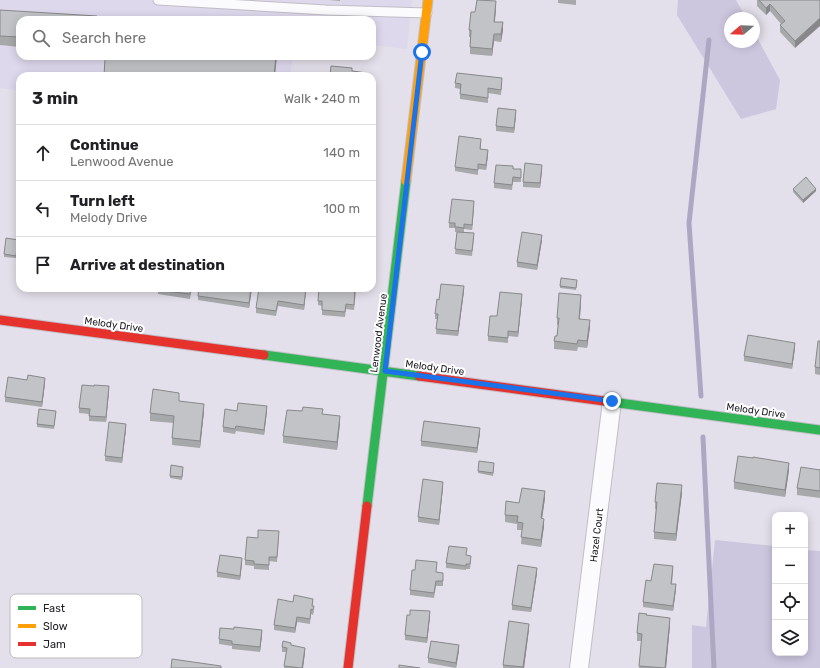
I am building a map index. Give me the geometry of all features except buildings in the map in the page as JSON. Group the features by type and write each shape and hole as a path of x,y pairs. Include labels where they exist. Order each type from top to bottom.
{"street":[{"name":"Lenwood Avenue","path":"348,668 385,371 428,0"},
{"name":"Melody Drive","path":"0,320 820,430"},
{"name":"Hazel Court","path":"579,668 612,401"}],"lane":[{"path":"158,0 326,10 427,13"}],"shaded area":[{"path":"0,0 412,0 407,49 376,45 376,16 16,16 16,60 292,60 291,72 16,72 16,90 0,88"},
{"path":"678,0 736,0 743,12 724,12 724,48 760,48 760,43 780,80 776,109 741,119 677,15"},
{"path":"715,540 772,546 772,656 808,656 808,550 820,551 820,668 692,668 692,625 706,627"}],"waterway":[{"path":"701,396 689,223 709,40"},
{"path":"703,437 714,668"}],"traffic: fast":[{"path":"367,506 406,181"},
{"path":"264,355 419,376"},
{"path":"604,401 820,430"}],"traffic: slow":[{"path":"406,181 428,0"}],"traffic: jam":[{"path":"0,320 264,355"},
{"path":"419,376 604,401"},
{"path":"348,668 367,506"}],"route":[{"path":"422,52 385,371 612,401"}]}
